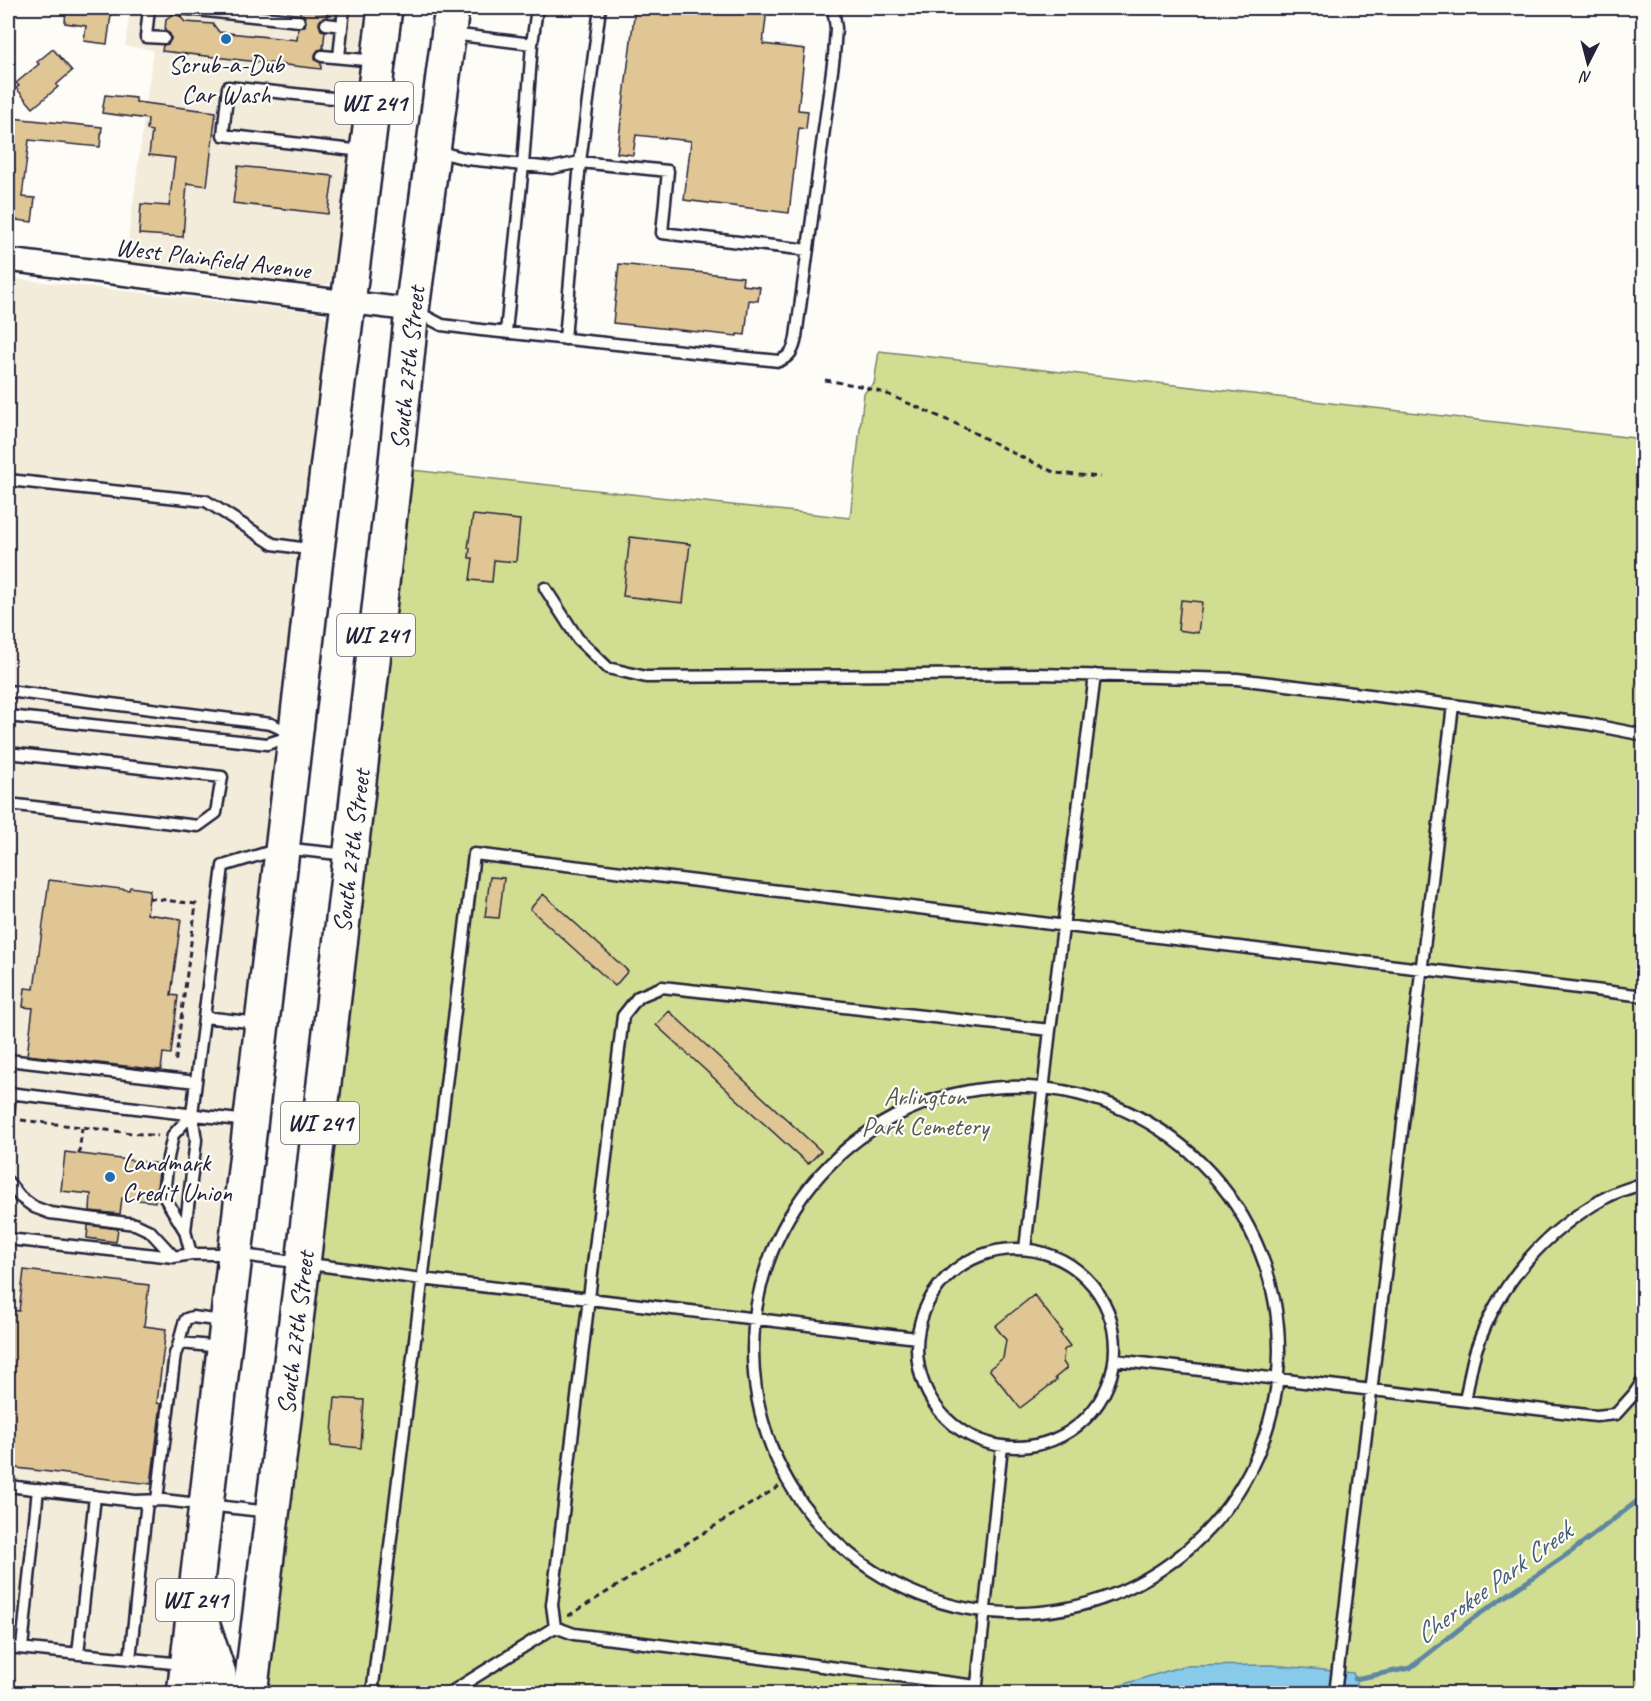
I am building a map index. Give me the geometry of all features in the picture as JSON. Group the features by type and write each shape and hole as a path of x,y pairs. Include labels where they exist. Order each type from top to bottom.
{"main road":[{"name":"WI 241","path":"202,1675 195,1601 317,550 385,8"},
{"path":"428,8 432,150"},
{"name":"WI 241","path":"432,150 450,21"},
{"name":"South 27th Street","path":"250,1694 303,1264 412,310 430,183 432,150"}],"street":[{"name":"West Plainfield Avenue","path":"8,260 412,310"}],"lane":[{"path":"149,8 146,37 164,38"},
{"path":"178,8 299,21"},
{"path":"339,57 344,8"},
{"path":"506,332 537,8"},
{"path":"565,339 580,162 600,8"},
{"path":"412,310 441,325 779,361 789,357 794,348 834,56 836,28 832,8"},
{"path":"450,21 532,44"},
{"path":"326,24 342,26"},
{"path":"322,56 379,62"},
{"path":"368,152 223,135 228,87 374,103"},
{"path":"432,150 467,159 552,168 580,162 668,171 662,233 808,250"},
{"path":"8,480 206,501 273,544 317,550"},
{"path":"545,588 579,639 608,668 646,677 1026,674 1237,679 1453,705 1588,724 1644,735"},
{"path":"1025,1249 1095,675"},
{"path":"8,691 272,724 295,735"},
{"path":"1335,1693 1453,705"},
{"path":"8,716 267,744 295,735"},
{"path":"8,753 222,777 216,813 198,826 8,804"},
{"path":"185,1232 196,1140 192,1114 223,866 282,848 351,855"},
{"path":"372,1694 474,854 1644,996"},
{"path":"555,1627 552,1605 623,1016 638,997 662,987 1050,1030"},
{"path":"204,1017 262,1023"},
{"path":"8,1060 196,1082"},
{"path":"997,1087 1044,1087 1099,1100 1146,1120 1188,1150 1224,1187 1251,1230 1270,1277 1280,1328 1279,1379 1268,1430 1248,1478 1218,1520 1180,1556 1136,1585 1088,1604 1036,1613 984,1611 934,1600 886,1579 844,1550 808,1512 780,1468 762,1420 753,1370 754,1318 765,1268 786,1220 816,1178 854,1142 897,1114 946,1096 997,1087"},
{"path":"8,1119 9,1093 250,1122"},
{"path":"191,1254 185,1232 165,1198 165,1186 173,1135 192,1114"},
{"path":"8,1182 20,1197 34,1207 50,1213 135,1224 150,1231 174,1257"},
{"path":"1465,1400 1476,1348 1497,1302 1527,1259 1570,1220 1607,1197 1644,1183"},
{"path":"8,1239 174,1257 191,1254 235,1254 422,1279 589,1297 917,1338"},
{"path":"1025,1249 1051,1255 1074,1267 1093,1286 1107,1308 1114,1334 1114,1360 1108,1385 1095,1408 1076,1426 1045,1442 1028,1446 1002,1446 973,1437 948,1420 935,1404 929,1396 919,1368 917,1338 925,1308 941,1282 965,1262 994,1251 1025,1249"},
{"path":"130,1659 175,1354 186,1319 192,1317 226,1334"},
{"path":"180,1343 226,1334"},
{"path":"1114,1360 1596,1416 1616,1414 1644,1379"},
{"path":"555,1627 574,1634 976,1690 1002,1446"},
{"path":"8,1486 273,1513"},
{"path":"22,1648 38,1490"},
{"path":"78,1654 94,1496"},
{"path":"448,1694 555,1627"},
{"path":"8,1647 130,1659 202,1675"}],"path":[{"path":"825,380 885,393 963,427 1056,472 1100,477"},
{"path":"149,898 196,904 174,1071 165,1070 164,1078"},
{"path":"22,1120 162,1136"},
{"path":"80,1154 82,1128"},
{"path":"555,1627 570,1614 788,1481"}],"shaded area":[{"path":"130,8 371,8 336,279 320,286 125,264 153,50 125,46"},
{"path":"8,278 316,312 324,315 330,323 171,1693 8,1694"}],"green space":[{"name":"Arlington Park Cemetery","path":"879,351 1643,439 1643,1693 266,1694 412,470 850,518 864,393 874,384"}],"water":[{"path":"1272,1665 1353,1673 1358,1685 1151,1691 1149,1694 1092,1694 1183,1666"}],"building":[{"path":"66,8 112,8 107,44 84,41 86,26 65,23"},
{"path":"635,8 767,8 763,44 805,49 798,110 808,111 806,129 799,128 789,213 684,200 691,141 636,135 633,155 617,153"},
{"name":"Scrub-a-Dub Car Wash","path":"300,10 327,13 327,17 320,19 319,24 321,30 325,31 323,49 318,50 315,55 315,60 321,63 321,69 162,51 163,45 168,44 171,39 170,34 165,31 166,19 173,14 180,16 185,22 213,24 219,32 297,40 298,28 305,26 306,21 304,15 300,14"},
{"path":"53,49 72,71 56,85 58,87 33,108 16,88 19,86 16,83"},
{"path":"105,95 136,98 136,102 216,112 207,186 187,183 183,237 139,234 141,204 169,206 175,158 149,155 152,131 147,130 148,119 102,113"},
{"path":"11,118 102,127 100,147 29,140 22,197 35,198 32,222 8,219"},
{"path":"238,166 333,176 328,214 233,203"},
{"path":"619,264 743,277 742,285 760,287 758,301 749,300 745,335 613,323"},
{"path":"473,515 520,520 516,562 494,560 492,582 470,580 473,558 469,558 470,548 468,548"},
{"path":"630,537 690,544 683,603 623,596"},
{"path":"1181,600 1202,602 1198,633 1178,630"},
{"path":"490,877 504,878 499,918 485,917"},
{"path":"49,880 129,890 130,887 150,890 147,914 181,919 171,995 178,996 171,1054 163,1053 161,1070 27,1055 33,1008 23,1007 25,988 34,989"},
{"path":"543,894 628,971 615,986 530,909"},
{"path":"669,1011 821,1151 808,1164 656,1025"},
{"name":"Landmark Credit Union","path":"65,1152 160,1164 155,1202 122,1198 120,1214 90,1211 91,1194 61,1191"},
{"path":"88,1225 118,1229 116,1242 87,1238"},
{"path":"24,1270 149,1285 144,1326 166,1329 157,1403 161,1404 151,1484 8,1467 8,1310 19,1311"},
{"path":"1034,1295 1062,1331 1060,1333 1070,1346 1064,1350 1063,1362 1067,1368 1055,1378 1057,1380 1020,1408 989,1369 1003,1358 1006,1340 995,1326"},
{"path":"335,1398 364,1400 361,1448 331,1445"}],"waterway":[{"name":"Cherokee Park Creek","path":"1355,1679 1410,1668 1472,1619 1572,1551 1644,1496"}],"place":[{"name":"Scrub-a-Dub Car Wash","path":"226,39"},
{"name":"Landmark Credit Union","path":"110,1177"}]}
